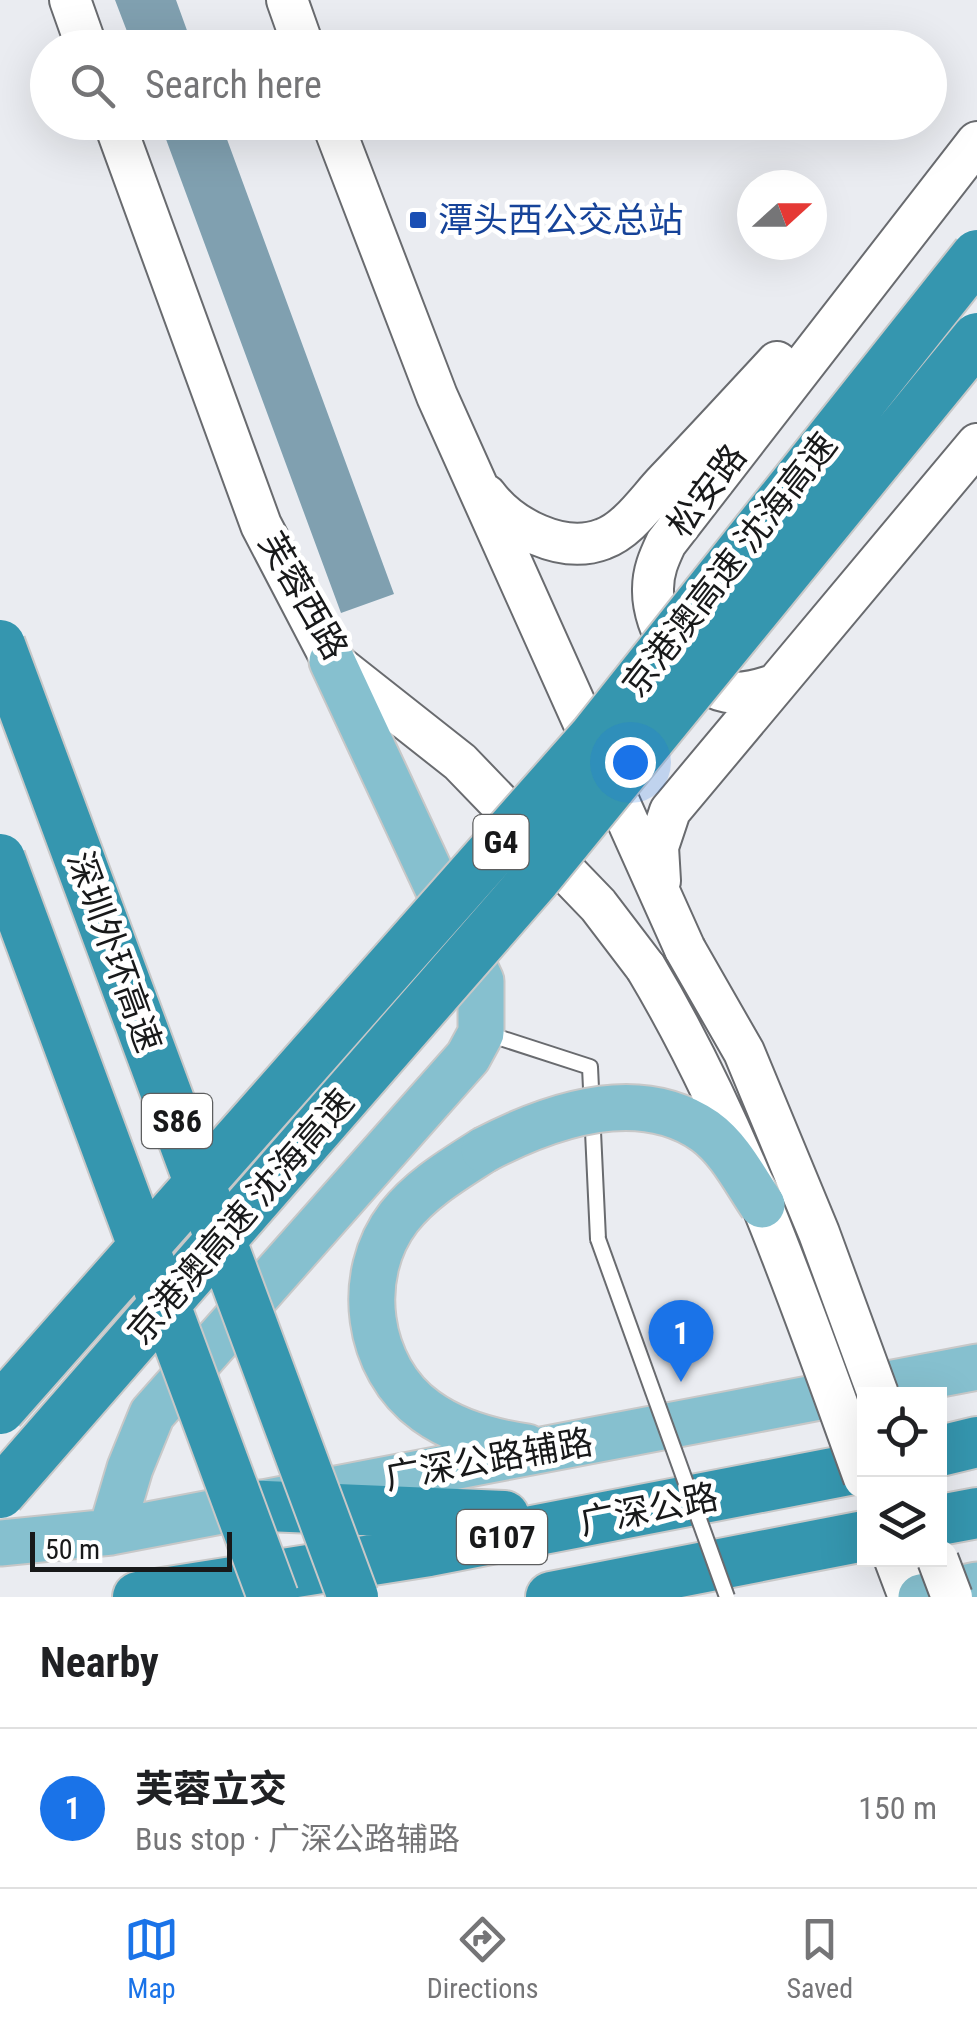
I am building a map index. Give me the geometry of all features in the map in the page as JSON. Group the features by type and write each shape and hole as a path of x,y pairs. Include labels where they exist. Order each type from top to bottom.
{"highway":[{"name":"京港澳高速 沈海高速","path":"0,1409 594,736 977,255"},
{"name":"京港澳高速 沈海高速","path":"0,1493 536,878 977,338"},
{"name":"深圳外环高速","path":"0,645 353,1597"},
{"name":"S86","path":"0,860 273,1597"},
{"path":"947,1448 977,1442"},
{"name":"广深公路","path":"138,1597 429,1551 857,1468"},
{"path":"241,1505 594,1520"},
{"path":"947,1519 977,1513"},
{"name":"广深公路","path":"551,1597 857,1537"}],"main road":[{"path":"70,0 81,30"},
{"path":"286,0 297,30"},
{"name":"芙蓉西路","path":"126,140 261,525 332,660 460,762 598,905 646,968 682,1028 716,1097 762,1205 864,1477"},
{"path":"339,140 438,396 476,482 678,934 744,1052 819,1234 875,1387"},
{"name":"松安路","path":"774,686 730,693 710,686 689,670 661,628 654,608 656,563 666,543 977,142"},
{"name":"松安路","path":"476,482 492,503 525,529 565,542 602,540 620,529 804,334 889,256"},
{"path":"678,934 658,873 664,823 684,793 977,444"},
{"path":"111,1532 130,1468 152,1414 468,1058 481,1033 480,981 332,660"},
{"path":"544,1450 504,1444 446,1424 424,1409 394,1378 374,1329 371,1302 373,1274 382,1246 397,1220 441,1178 484,1150 550,1120 626,1107 682,1118 707,1132 726,1152 762,1205"},
{"name":"广深公路辅路","path":"0,1544 111,1532 977,1367"},
{"path":"897,1567 908,1597"},
{"path":"941,1567 952,1597"},
{"path":"921,1597 977,1586"}],"lane":[{"path":"481,1033 590,1068 598,1239 727,1597"}],"water":[{"path":"115,0 176,0 187,30 126,30"},
{"path":"166,140 227,140 394,594 341,613"}],"place":[{"name":"潭头西公交总站","path":"418,220"},
{"name":"芙蓉立交","path":"681,1382"}]}
